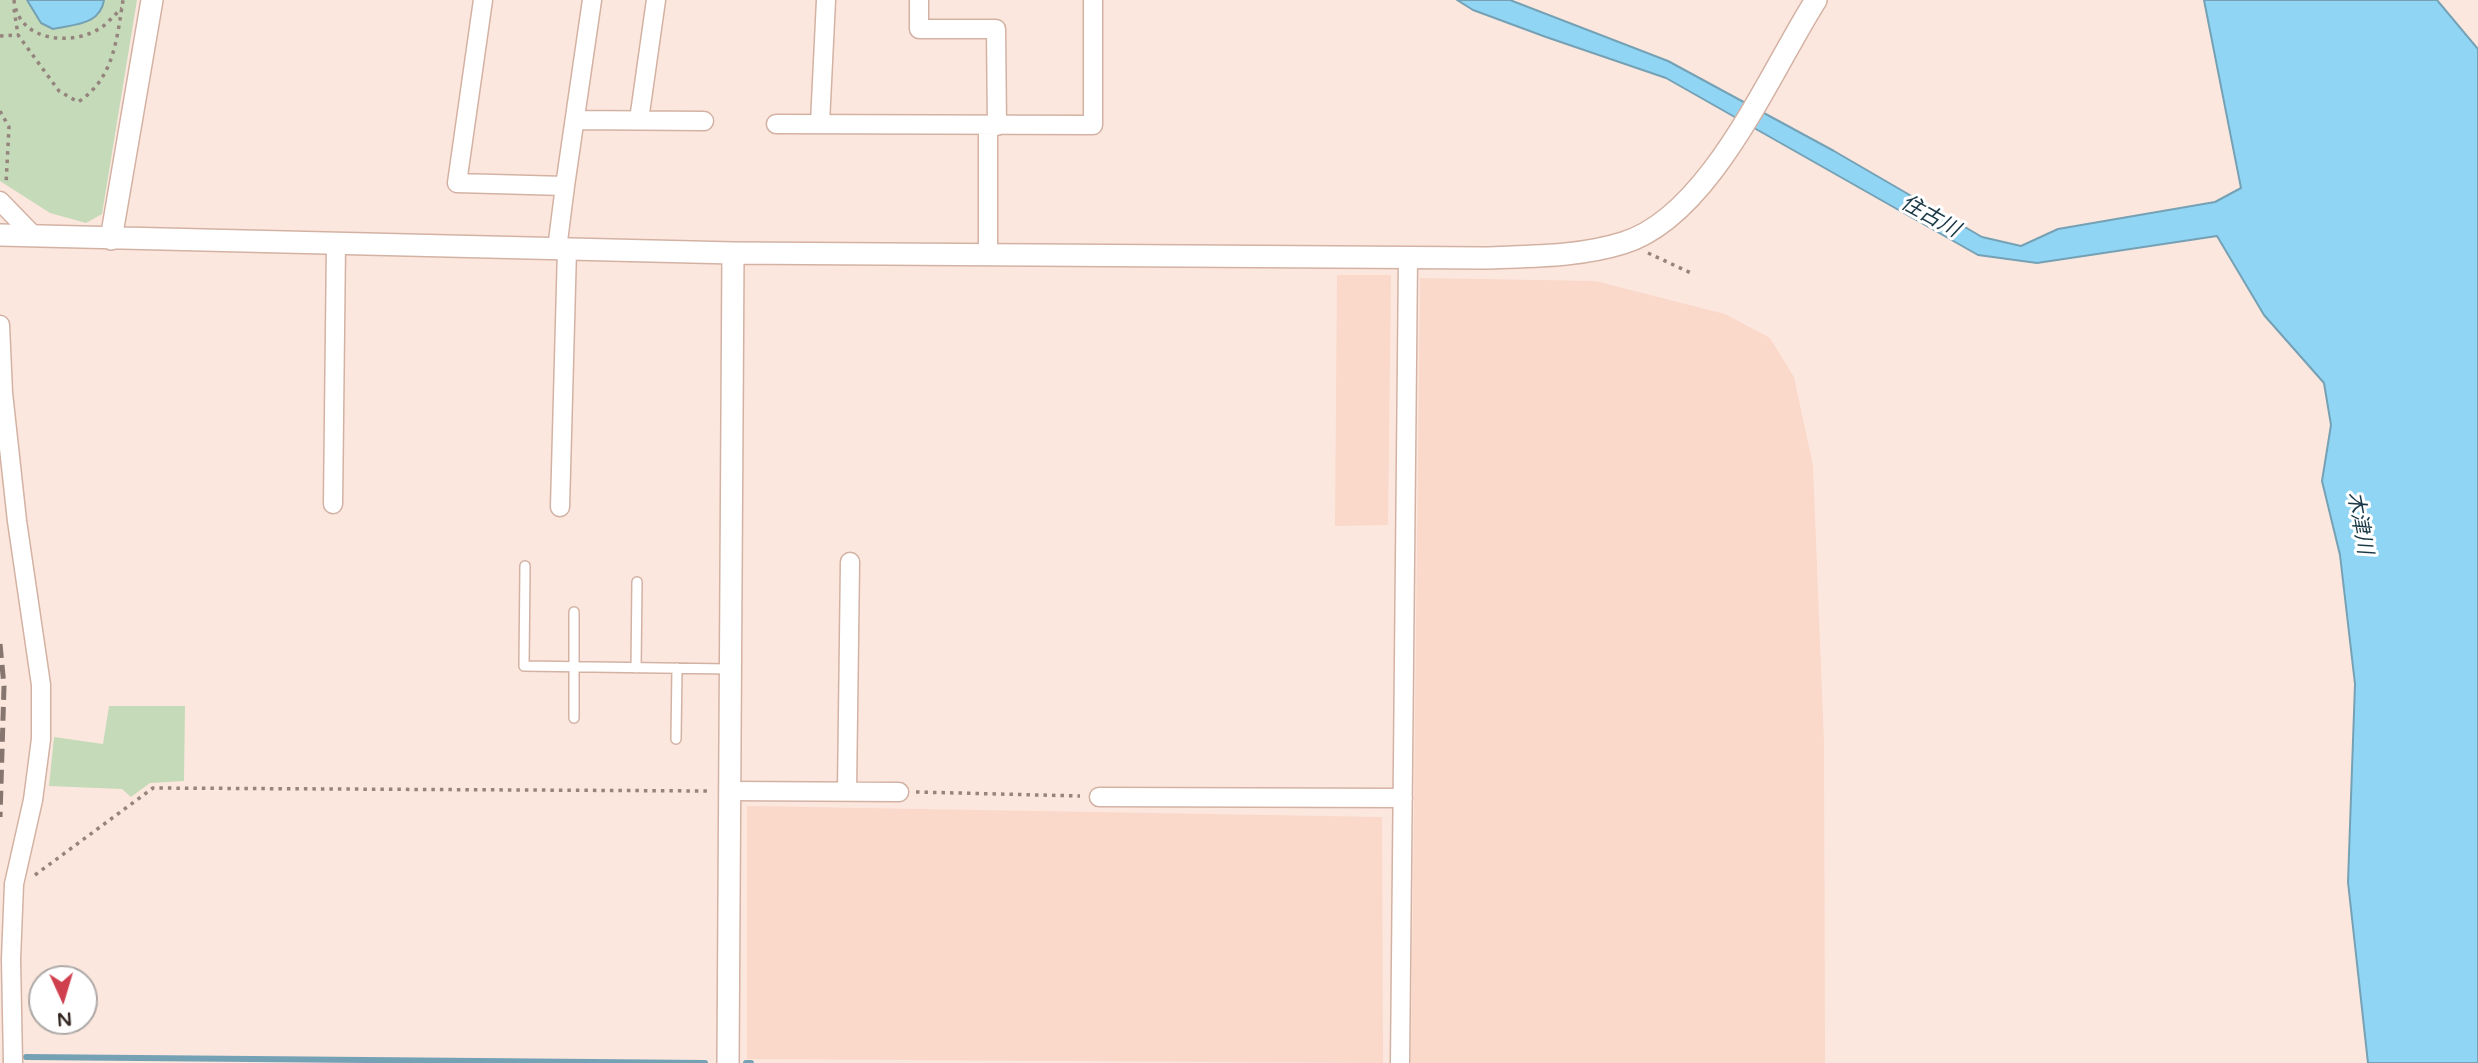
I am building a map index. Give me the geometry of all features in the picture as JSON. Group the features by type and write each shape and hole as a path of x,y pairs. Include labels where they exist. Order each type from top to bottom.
{"street":[{"path":"111,239 152,0"},
{"path":"483,0 457,183 565,186"},
{"path":"560,507 565,186 592,0"},
{"path":"639,120 656,0"},
{"path":"820,123 826,0"},
{"path":"919,0 919,29 996,29 988,253"},
{"path":"776,124 1093,125 1093,0"},
{"path":"0,235 733,253 1408,258 1562,255 1625,243 1662,224 1703,184 1778,67 1816,0"},
{"path":"575,120 704,121"},
{"path":"2,204 32,234"},
{"path":"332,504 336,244"},
{"path":"728,1063 733,253"},
{"path":"1401,1063 1408,258"},
{"path":"0,325 1,394 41,685 41,738 33,800 14,884 11,959 13,1063"},
{"path":"847,791 850,562"},
{"path":"729,791 900,792"},
{"path":"1099,797 1403,798"}],"lane":[{"path":"525,566 524,666 730,669"},
{"path":"636,668 637,582"},
{"path":"574,612 574,718"},
{"path":"676,739 677,668"}],"path":[{"path":"13,1 18,35 59,91 78,102 90,95 114,59 123,0"},
{"path":"13,1 27,25 46,38 77,37 102,28 122,8"},
{"path":"0,36 18,35"},
{"path":"0,111 9,127 10,145 2,204"},
{"path":"1625,243 1691,273"},
{"path":"14,884 31,879 153,788 729,791"},
{"path":"900,792 1099,797"}],"shaded area":[{"path":"1337,275 1391,275 1388,525 1335,526"},
{"path":"1420,278 1595,281 1725,314 1770,338 1794,377 1813,466 1824,743 1825,1063 1411,1063"},
{"path":"747,806 1382,817 1383,1063 747,1059"}],"green space":[{"path":"0,0 137,0 102,214 86,223 50,213 0,181"},
{"path":"109,706 185,706 184,781 150,783 131,797 122,789 49,786 54,737 103,744"}],"water":[{"path":"27,0 104,0 102,8 92,19 53,29 41,23"},
{"path":"1457,0 1510,0 1668,61 1834,151 1982,237 2021,246 2058,229 2215,202 2241,188 2204,0 2437,0 2478,49 2478,1063 2368,1063 2348,882 2355,684 2340,555 2322,481 2331,425 2324,383 2264,315 2217,236 2037,263 1978,255 1666,78 1473,10"}],"waterway":[{"path":"26,1057 705,1063"},
{"path":"746,1063 751,1063"}],"railway":[{"path":"0,644 4,686 0,817"}],"water label":[{"name":"住古川","path":"1930,217"},
{"name":"木津川","path":"2359,523"}]}
